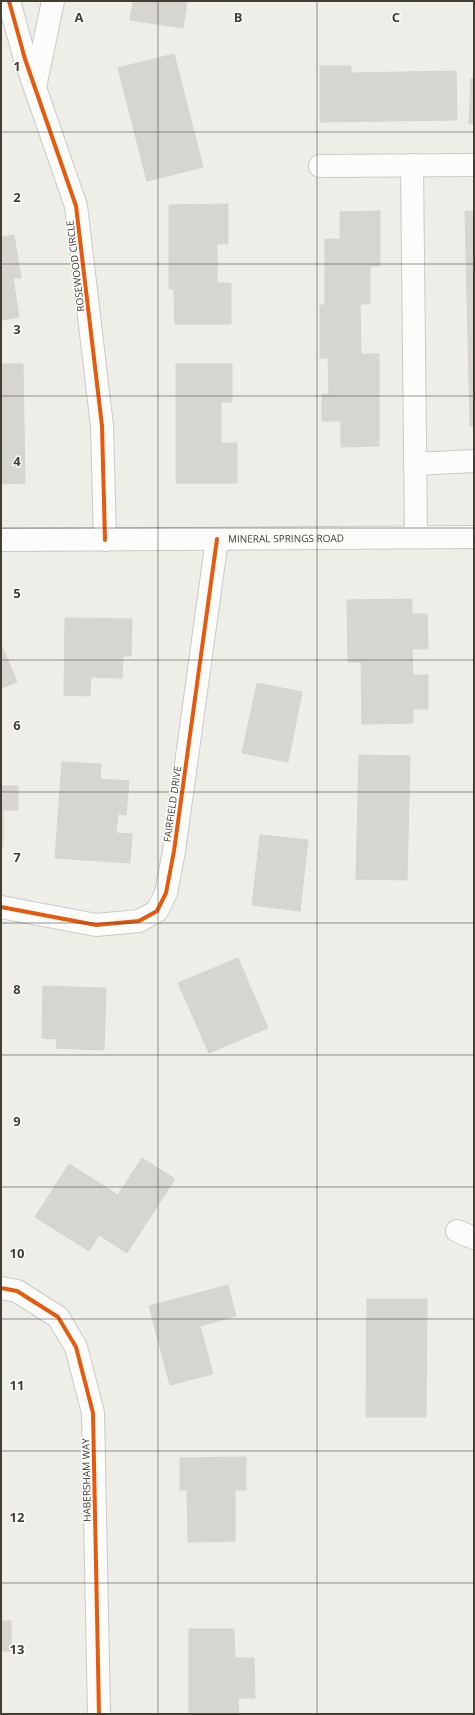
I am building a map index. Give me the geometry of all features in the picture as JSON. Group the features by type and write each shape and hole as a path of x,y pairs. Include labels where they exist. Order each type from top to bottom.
{"street":[{"name":"ROSEWOOD CIRCLE","path":"9,1 25,59 76,206 102,426 105,540"},
{"path":"35,88 53,1"},
{"path":"412,165 416,538"},
{"path":"320,166 474,165"},
{"path":"415,464 474,462"},
{"name":"MINERAL SPRINGS ROAD","path":"1,540 474,537"},
{"name":"FAIRFIELD DRIVE","path":"1,908 96,925 139,921 157,911 166,893 174,851 217,539"},
{"name":"HABERSHAM WAY","path":"1,1288 17,1291 58,1317 76,1347 93,1413 99,1714"}],"building":[{"path":"133,1 187,1 183,28 130,20"},
{"path":"174,54 203,167 147,181 118,68"},
{"path":"320,66 351,66 351,73 456,71 457,120 320,122"},
{"path":"471,78 474,79 474,124 469,124"},
{"path":"228,204 228,244 217,244 217,283 231,283 231,324 175,324 174,289 169,289 169,205"},
{"path":"380,211 380,266 370,266 370,304 360,304 361,354 379,354 379,446 341,447 341,421 322,421 322,394 329,394 328,358 320,358 320,305 325,305 325,239 340,239 340,212"},
{"path":"465,211 474,211 474,426 470,426"},
{"path":"14,235 21,278 13,278 19,317 1,320 1,237"},
{"path":"1,364 23,364 25,483 1,484"},
{"path":"176,364 232,364 232,402 221,402 221,443 237,443 237,483 176,483"},
{"path":"412,599 412,614 427,614 428,649 412,649 413,675 428,675 428,709 413,709 413,723 362,724 361,662 348,662 347,600"},
{"path":"65,618 132,619 131,656 123,656 122,678 91,677 90,696 64,695"},
{"path":"1,644 17,682 1,688"},
{"path":"257,683 302,692 288,762 242,753"},
{"path":"359,755 410,756 407,880 356,879"},
{"path":"62,762 101,764 100,779 129,781 126,815 118,814 116,833 132,834 130,863 55,858"},
{"path":"1,786 18,786 18,810 3,810 3,847 1,847"},
{"path":"260,835 308,840 300,911 252,905"},
{"path":"238,958 268,1028 209,1053 178,983"},
{"path":"43,986 106,988 104,1050 56,1048 57,1039 42,1038"},
{"path":"142,1158 175,1179 127,1253 99,1235 89,1251 35,1217 69,1164 118,1195"},
{"path":"228,1285 236,1316 200,1326 213,1374 170,1385 149,1306"},
{"path":"367,1299 427,1299 426,1417 366,1417"},
{"path":"246,1457 246,1490 235,1490 235,1541 188,1542 187,1489 180,1490 180,1458"},
{"path":"1,1552 2,1621 11,1621 11,1651 1,1651"},
{"path":"189,1629 234,1629 235,1658 254,1658 255,1698 238,1698 239,1714 189,1714"}],"cycle path":[{"path":"9,1 25,59 76,206 102,426 105,540"},
{"path":"1,907 96,925 139,921 157,911 166,893 174,851 217,539"},
{"path":"1,1288 17,1291 58,1317 76,1347 93,1413 99,1714"}]}
